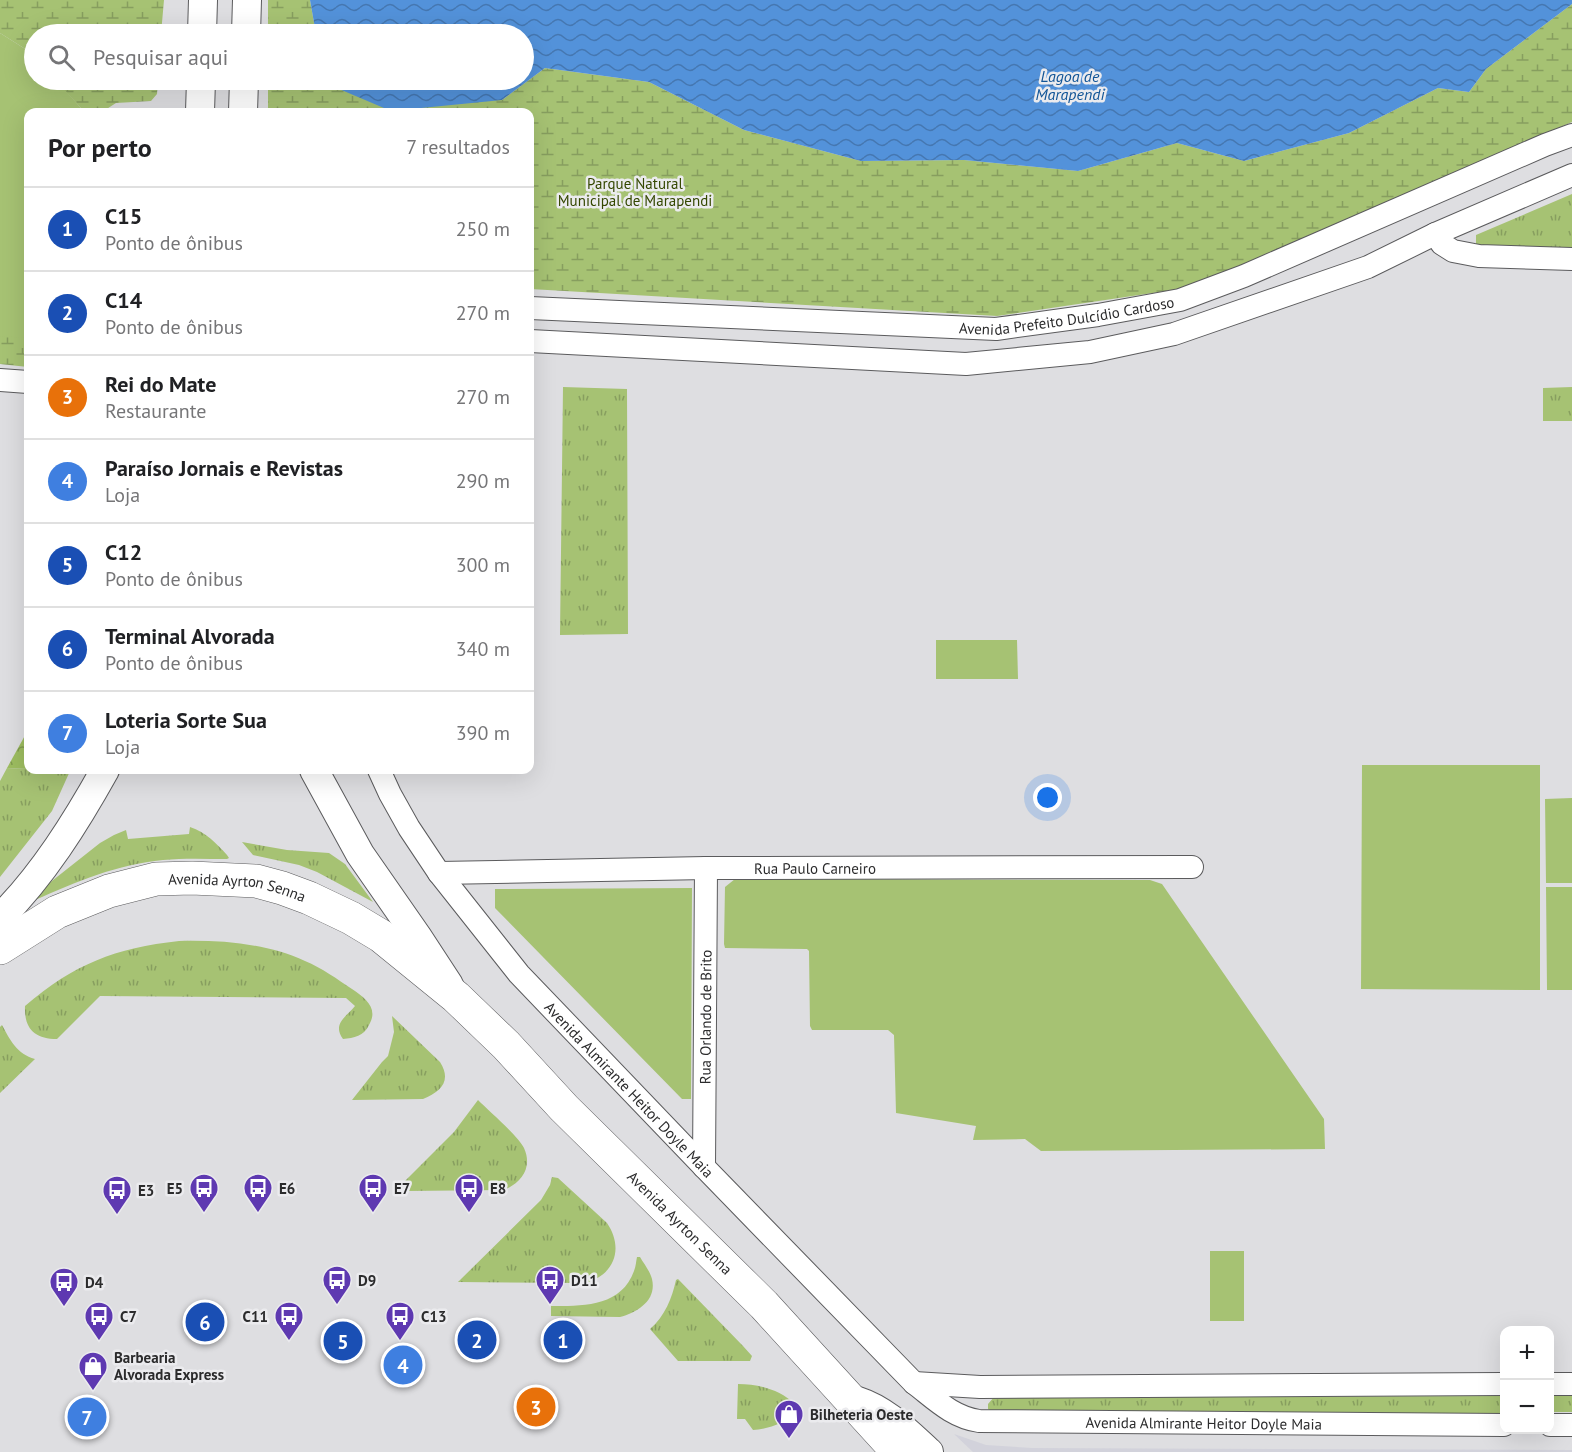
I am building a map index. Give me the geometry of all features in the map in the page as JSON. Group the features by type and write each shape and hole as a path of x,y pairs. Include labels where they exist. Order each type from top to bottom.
{"highway":[{"name":"Avenida Ayrton Senna","path":"0,948 57,912 109,891 156,879 256,881 309,898 351,918 381,936 456,997 506,1045 564,1107 764,1305 898,1452"}],"main road":[{"path":"202,24 203,0"},
{"path":"246,24 247,0"},
{"path":"200,108 201,90"},
{"path":"243,108 244,90"},
{"path":"0,918 38,877 102,774"},
{"name":"Avenida Ayrton Senna","path":"316,774 360,854 456,997"},
{"path":"850,1398 863,1402 892,1420 929,1452"}],"street":[{"name":"Avenida Prefeito Dulcídio Cardoso","path":"534,308 996,329 1098,315 1180,300 1244,276 1545,144 1572,135"},
{"path":"534,341 966,364 1090,352 1174,334 1368,267 1435,234 1572,175"},
{"path":"1435,234 1442,244 1453,251 1479,256 1572,259"},
{"path":"0,380 24,382"},
{"name":"Avenida Almirante Heitor Doyle Maia","path":"381,774 409,828 439,873 519,974 914,1383 951,1412 966,1419 979,1421 1500,1425"},
{"name":"Rua Paulo Carneiro","path":"439,873 706,868 1192,867"},
{"name":"Rua Orlando de Brito","path":"704,1167 706,868"},
{"path":"914,1383 980,1387 1500,1384"},
{"path":"1554,1384 1572,1384"},
{"path":"979,1421 980,1387"},
{"path":"1554,1425 1572,1425"}],"shaded area":[{"path":"954,1434 986,1445 1032,1448 1572,1450 1572,1452 973,1452"}],"green space":[{"path":"0,0 164,0 162,24 24,24 24,48 0,33"},
{"path":"268,0 310,0 314,24 268,24"},
{"name":"Parque Natural Municipal de Marapendi","path":"1572,4 1572,122 1193,287 997,316 534,289 534,108 268,108 268,90 398,90 502,100 515,90 534,90 534,76 545,68 649,82 744,130 861,161 964,160 1078,171 1177,143 1244,161 1349,133 1438,88 1469,92 1486,69"},
{"path":"0,33 24,48 24,90 65,90 81,108 24,108 24,338 0,336"},
{"path":"64,90 157,90 151,101 116,103 108,108 81,108"},
{"path":"1572,194 1572,250 1476,250 1476,235"},
{"path":"0,333 24,336 24,367 0,364"},
{"path":"563,387 627,389 628,634 560,635"},
{"path":"1572,387 1572,421 1543,421 1543,388"},
{"path":"936,640 1017,640 1018,679 936,679"},
{"path":"24,737 24,769 7,768"},
{"path":"1362,765 1540,765 1540,990 1361,989"},
{"path":"7,768 24,769 24,774 69,774 52,811 0,877 0,781"},
{"path":"1572,798 1572,883 1546,883 1545,799"},
{"path":"190,827 211,839 229,858 171,859 130,865 82,880 35,900 43,888 100,843 114,835 126,830 128,839 189,834"},
{"path":"242,842 287,850 329,853 345,864 373,902 317,872 299,865 253,855"},
{"path":"735,879 1150,880 1162,884 1324,1119 1325,1149 1041,1151 1025,1139 973,1140 976,1126 896,1113 894,1035 888,1030 812,1030 810,1026 809,951 807,949 725,948 725,887"},
{"path":"1546,887 1572,887 1572,990 1547,990"},
{"path":"692,888 691,1099 682,1099 495,908 495,889"},
{"path":"179,941 211,941 259,946 290,955 323,970 362,996 369,1004 372,1019 367,1029 361,1034 343,1039 340,1034 340,1025 344,1017 355,1006 346,998 100,996 57,1039 42,1037 32,1031 29,1026 25,1006 43,991 78,969 96,960 135,948"},
{"path":"392,1016 440,1062 445,1075 443,1085 435,1093 423,1099 352,1100 388,1056 394,1032"},
{"path":"2,1025 19,1050 35,1059 0,1093 0,1027"},
{"path":"478,1100 521,1143 527,1162 524,1174 516,1183 504,1190 407,1191 404,1182 454,1132"},
{"path":"552,1177 558,1178 607,1223 615,1242 614,1259 610,1267 603,1274 585,1283 458,1282 541,1200"},
{"path":"1210,1251 1244,1251 1244,1321 1210,1321"},
{"path":"637,1257 640,1257 652,1279 652,1293 645,1304 620,1317 551,1316 551,1306 576,1306 600,1302 620,1292 634,1271"},
{"path":"678,1279 752,1356 750,1361 678,1361 650,1329 664,1313"},
{"path":"738,1384 761,1386 775,1391 795,1404 796,1411 777,1425 753,1430 745,1419 737,1419"},
{"path":"1500,1396 1500,1413 993,1414 988,1409 988,1404 994,1397"},
{"path":"1554,1396 1572,1396 1572,1412 1554,1412"}],"water":[{"name":"Lagoa de Marapendi","path":"310,0 1572,0 1572,4 1486,69 1469,92 1438,88 1349,133 1244,161 1177,143 1078,171 964,160 861,161 744,130 649,82 545,68 534,76 534,24 314,24"},
{"name":"Lagoa de Marapendi","path":"342,90 515,90 502,100 421,108 384,108"}],"place":[{"name":"E5","path":"204,1214"},
{"name":"E6","path":"258,1214"},
{"name":"E7","path":"373,1214"},
{"name":"E8","path":"469,1214"},
{"name":"E3","path":"117,1216"},
{"name":"D9","path":"337,1306"},
{"name":"D11","path":"550,1306"},
{"name":"D4","path":"64,1308"},
{"name":"Terminal Alvorada","path":"205,1322"},
{"name":"C14","path":"477,1340"},
{"name":"C15","path":"563,1340"},
{"name":"C12","path":"343,1341"},
{"name":"C7","path":"99,1342"},
{"name":"C11","path":"289,1342"},
{"name":"C13","path":"400,1342"},
{"name":"Paraíso Jornais e Revistas","path":"403,1365"},
{"name":"Barbearia Alvorada Express","path":"93,1392"},
{"name":"Rei do Mate","path":"536,1407"},
{"name":"Loteria Sorte Sua","path":"87,1417"},
{"name":"Bilheteria Oeste","path":"789,1440"}]}
